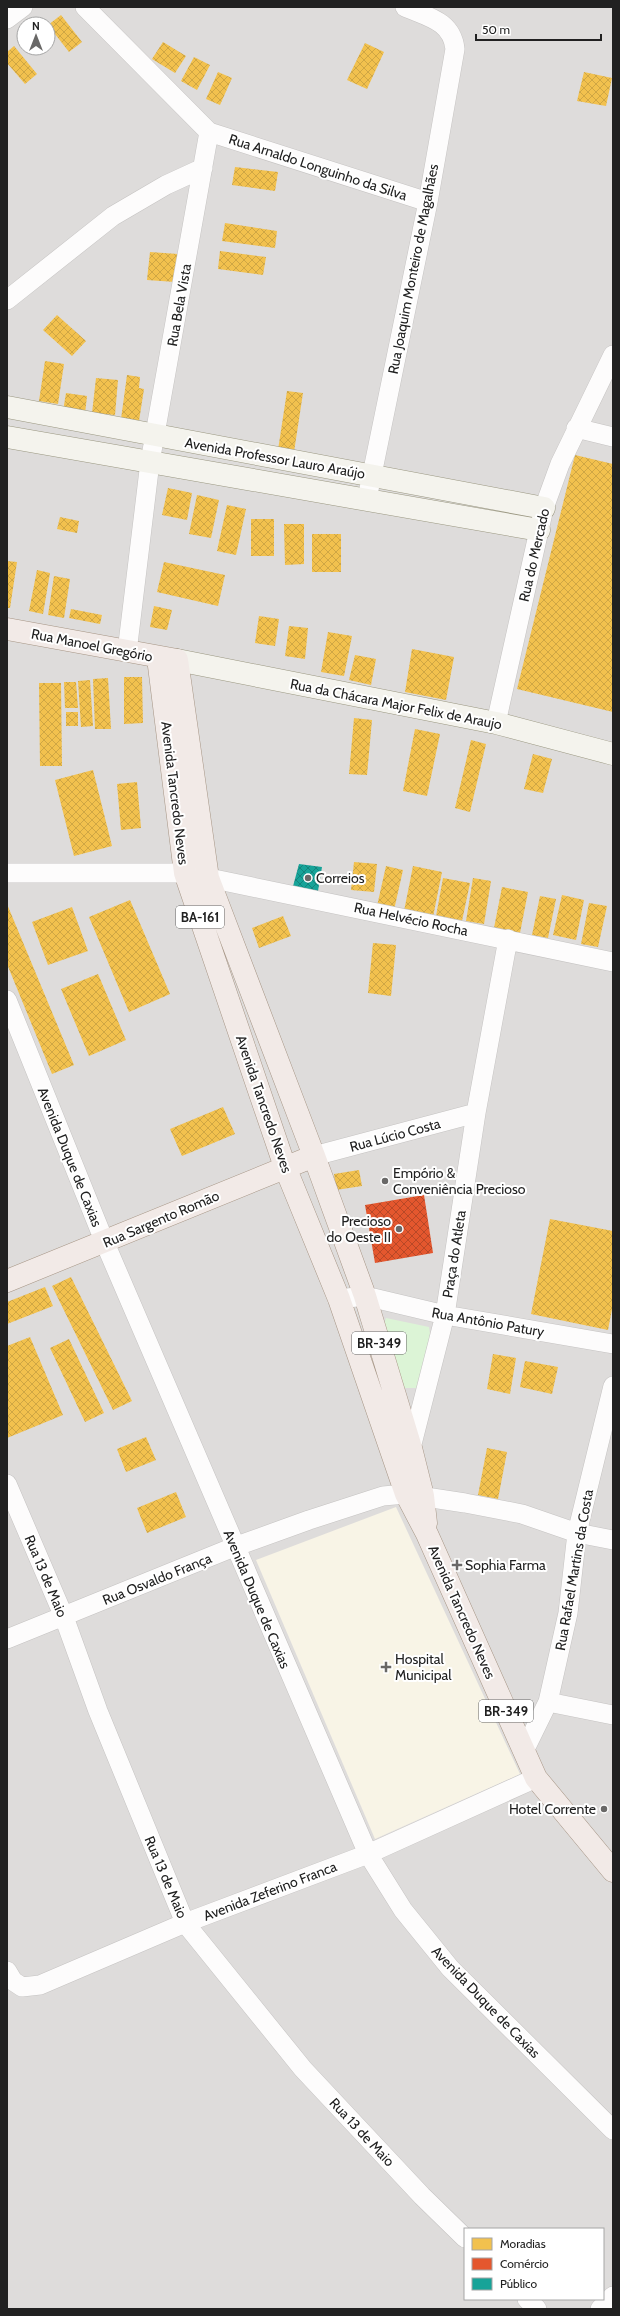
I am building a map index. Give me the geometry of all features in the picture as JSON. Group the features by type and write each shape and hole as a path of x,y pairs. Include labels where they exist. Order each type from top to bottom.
{"main road":[{"name":"Rua Manoel Gregório","path":"7,629 167,659"},
{"name":"Avenida Tancredo Neves","path":"167,659 186,873 285,1167 339,1299 415,1495 427,1534 536,1778 613,1871"},
{"name":"Avenida Tancredo Neves","path":"167,659 208,878 314,1156 364,1296 412,1448 415,1495"},
{"name":"Rua Sargento Romão","path":"7,1281 105,1243 314,1156"}],"street":[{"path":"7,19 23,7"},
{"path":"85,7 209,132"},
{"name":"Rua Joaquim Monteiro de Magalhães","path":"367,499 428,202 455,49 454,39 451,32 442,24 405,7"},
{"name":"Rua Bela Vista","path":"127,652 150,462 209,132"},
{"name":"Rua Arnaldo Longuinho da Silva","path":"209,132 428,202"},
{"path":"7,300 113,216 166,185 203,168"},
{"name":"Rua do Mercado","path":"496,723 544,508 560,464 576,428 613,355"},
{"name":"Avenida Professor Lauro Araújo","path":"7,407 544,508"},
{"path":"576,428 613,437"},
{"name":"Avenida Professor Lauro Araújo","path":"7,436 539,530"},
{"name":"Rua da Chácara Major Felix de Araujo","path":"167,659 496,723 613,754"},
{"name":"Rua Helvécio Rocha","path":"7,873 186,873 613,962"},
{"name":"Praça do Atleta","path":"412,1448 445,1315 476,1114 508,939"},
{"name":"Avenida Duque de Caxias","path":"7,1000 105,1243 234,1547 368,1854 402,1910 450,1968 613,2130"},
{"name":"Rua Lúcio Costa","path":"314,1156 476,1114"},
{"path":"339,1299 364,1296"},
{"name":"Rua Antônio Patury","path":"364,1296 445,1315 613,1344"},
{"name":"Rua Rafael Martins da Costa","path":"524,1751 548,1702 568,1613 577,1533 613,1386"},
{"name":"Rua 13 de Maio","path":"7,1484 64,1617 98,1711 185,1923 303,2069 422,2196 464,2237"},
{"name":"Rua Osvaldo França","path":"7,1639 234,1547 383,1496 415,1495 522,1514 577,1533 613,1540"},
{"path":"548,1702 613,1715"},
{"name":"Avenida Zeferino Franca","path":"7,1971 14,1981 22,1987 40,1985 185,1923 368,1854 536,1778"},
{"path":"600,2309 613,2296"},
{"path":"528,2300 537,2309"}],"shaded area":[{"path":"7,7 613,7 613,2309 7,2309"},
{"name":"Hospital Municipal","path":"396,1507 520,1774 375,1839 256,1560"}],"green space":[{"path":"386,1318 429,1327 430,1334 422,1388 403,1388 384,1324"}],"building: Moradias":[{"path":"61,15 82,42 69,52 56,35 56,19"},
{"path":"163,42 186,56 175,73 152,59"},
{"path":"365,43 384,52 367,89 347,80"},
{"path":"14,46 16,48 16,56 22,56 37,74 25,84 7,63 7,52"},
{"path":"194,57 210,65 197,90 181,81"},
{"path":"218,72 232,78 220,105 206,99"},
{"path":"584,72 612,78 606,106 577,101"},
{"path":"235,167 278,172 275,191 232,185"},
{"path":"225,223 277,231 275,248 222,241"},
{"path":"220,251 266,257 263,275 218,269"},
{"path":"150,252 178,254 175,282 147,280"},
{"path":"57,315 86,341 72,356 43,330"},
{"path":"45,361 64,364 58,404 39,401"},
{"path":"127,375 140,377 139,388 144,389 139,421 121,419"},
{"path":"96,378 118,380 115,415 92,413"},
{"path":"287,391 303,393 294,452 278,450"},
{"path":"66,393 87,396 85,414 63,411"},
{"path":"575,455 613,464 613,712 517,689"},
{"path":"168,488 192,493 187,520 162,515"},
{"path":"197,495 219,500 211,538 189,534"},
{"path":"227,505 246,509 236,555 217,551"},
{"path":"60,517 79,521 77,533 57,529"},
{"path":"251,519 274,519 274,556 251,556"},
{"path":"284,524 304,524 304,564 285,565"},
{"path":"312,534 341,534 341,572 312,572"},
{"path":"7,561 17,562 10,608 7,608"},
{"path":"164,562 225,575 218,606 157,592"},
{"path":"37,570 50,573 43,614 29,611"},
{"path":"54,576 70,579 64,618 48,615"},
{"path":"154,606 172,610 167,630 150,627"},
{"path":"71,609 102,615 100,624 69,618"},
{"path":"259,616 279,619 275,646 255,643"},
{"path":"289,626 308,628 305,659 285,656"},
{"path":"328,632 352,636 344,676 321,672"},
{"path":"412,649 454,657 446,700 405,692"},
{"path":"355,655 376,659 371,685 349,680"},
{"path":"124,677 142,677 143,723 124,724"},
{"path":"108,678 111,729 95,729 93,679"},
{"path":"90,680 93,726 81,727 78,681"},
{"path":"64,682 76,682 78,708 65,708"},
{"path":"39,683 61,683 62,766 40,766"},
{"path":"66,712 78,712 78,726 66,726"},
{"path":"354,718 372,720 367,775 349,774"},
{"path":"415,729 440,734 427,796 403,791"},
{"path":"471,740 486,744 470,812 455,808"},
{"path":"533,754 552,759 543,793 524,789"},
{"path":"93,770 112,846 74,856 55,780"},
{"path":"137,782 141,828 121,830 117,784"},
{"path":"354,862 377,864 374,892 351,890"},
{"path":"386,866 403,870 394,910 377,906"},
{"path":"413,866 442,872 433,917 404,911"},
{"path":"443,878 470,883 462,921 436,916"},
{"path":"473,878 491,881 484,924 466,921"},
{"path":"502,887 528,892 520,933 494,928"},
{"path":"562,895 584,900 576,940 553,935"},
{"path":"540,896 556,899 548,938 532,935"},
{"path":"130,900 170,994 129,1012 89,917"},
{"path":"589,903 607,906 598,947 581,944"},
{"path":"7,904 74,1065 52,1074 7,964"},
{"path":"72,907 88,951 48,965 32,922"},
{"path":"283,916 291,936 259,948 252,928"},
{"path":"373,943 396,945 391,996 368,993"},
{"path":"98,974 126,1040 89,1056 61,989"},
{"path":"223,1107 235,1134 182,1156 170,1129"},
{"path":"359,1170 362,1186 336,1190 334,1174"},
{"path":"550,1219 613,1231 613,1304 608,1330 531,1314"},
{"path":"71,1277 132,1401 113,1410 52,1286"},
{"path":"45,1287 53,1306 7,1324 7,1302"},
{"path":"30,1337 63,1415 7,1438 7,1346"},
{"path":"69,1339 104,1413 85,1422 50,1348"},
{"path":"493,1354 516,1358 510,1394 487,1389"},
{"path":"525,1361 558,1367 552,1394 520,1387"},
{"path":"146,1437 156,1460 126,1472 117,1449"},
{"path":"487,1448 507,1452 498,1499 478,1495"},
{"path":"176,1492 186,1517 147,1533 137,1508"}],"building: Comércio":[{"name":"Precioso do Oeste II","path":"424,1195 433,1253 375,1263 365,1205"}],"building: Público":[{"name":"Correios","path":"299,864 322,867 317,897 292,890"}],"place":[{"name":"Correios","path":"308,878"},
{"name":"Empório & Conveniência Precioso","path":"385,1181"},
{"name":"Precioso do Oeste II","path":"399,1229"},
{"name":"Sophia Farma","path":"457,1565"},
{"name":"Hospital Municipal","path":"386,1667"},
{"name":"Hotel Corrente","path":"604,1809"}]}
